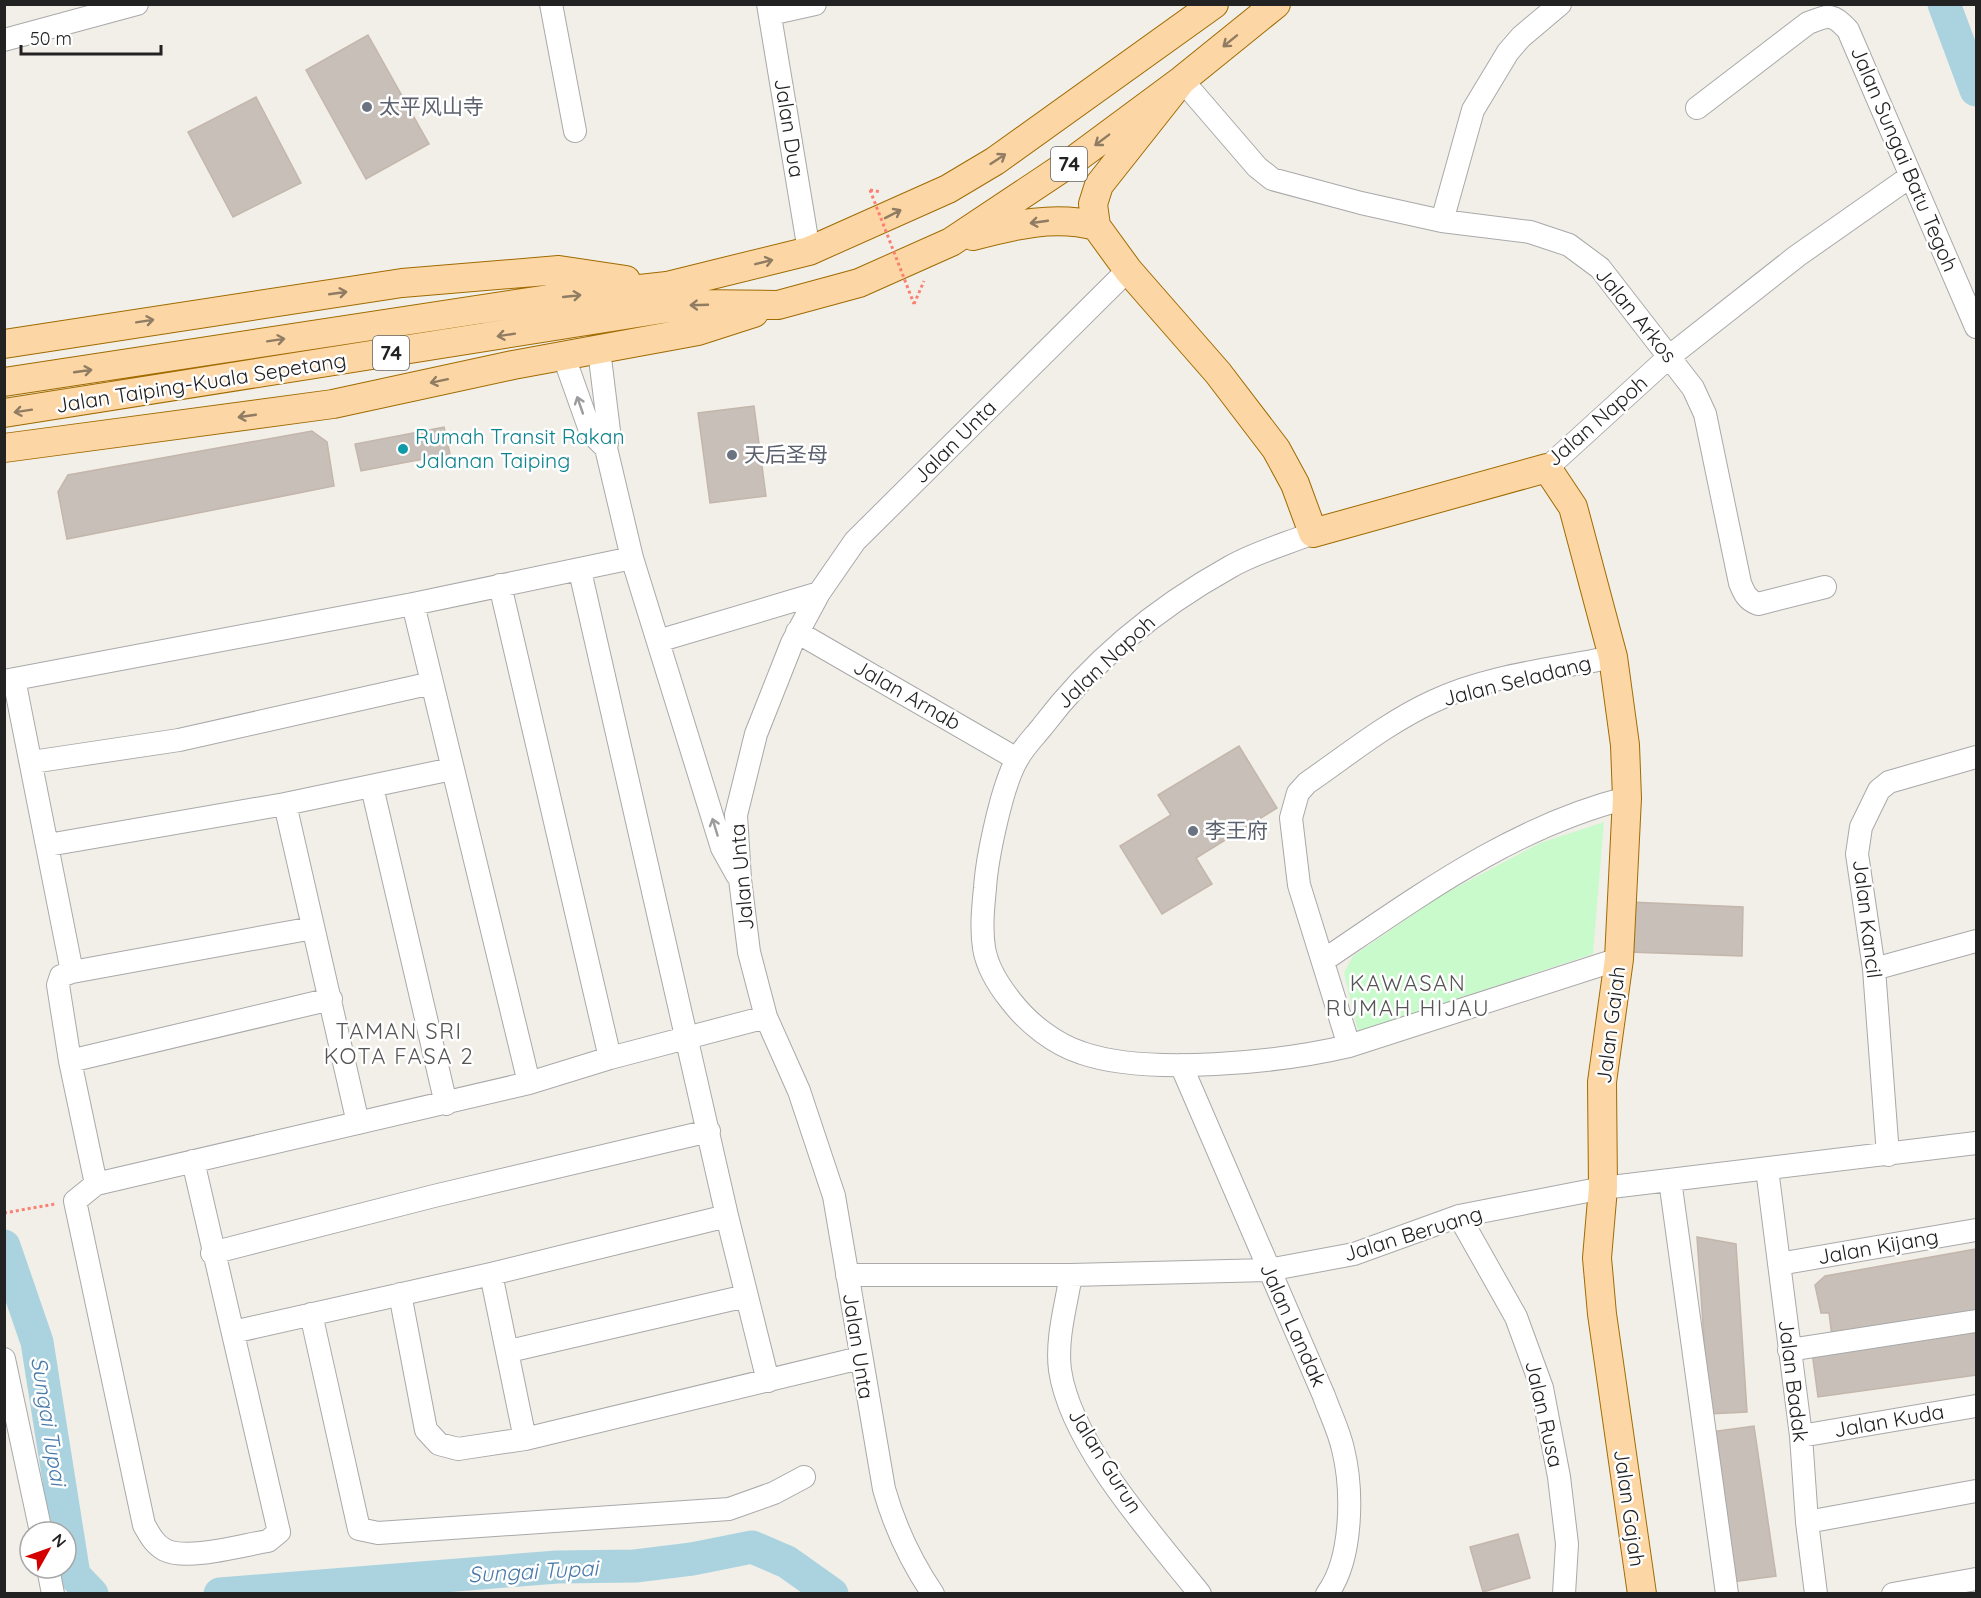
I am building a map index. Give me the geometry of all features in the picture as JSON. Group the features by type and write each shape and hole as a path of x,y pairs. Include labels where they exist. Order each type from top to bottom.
{"main road":[{"name":"Jalan Taiping-Kuala Sepetang","path":"4,382 549,299 667,286 809,251 948,189 1031,136 1214,4"},
{"name":"Jalan Taiping-Kuala Sepetang","path":"4,413 694,304 778,305 859,283 951,242 987,219 1074,160 1182,80 1276,4"},
{"path":"1182,80 1098,184 1093,204 1096,226 1128,270 1218,373 1276,449 1295,484 1313,533"},
{"path":"948,189 975,189 988,195 991,208 987,219"},
{"path":"951,242 1001,228 1058,220 1096,226"},
{"path":"4,344 402,283 559,270 667,286"},
{"path":"4,448 333,404 698,331 778,305"},
{"name":"Jalan Napoh","path":"1313,533 1547,468"},
{"name":"Jalan Gajah","path":"1547,468 1573,507 1613,657 1625,745 1627,798 1619,959 1602,1082 1603,1188 1597,1258 1602,1314 1642,1593"}],"street":[{"path":"4,40 137,4"},
{"path":"551,4 575,131"},
{"path":"769,9 815,4"},
{"path":"1442,221 1473,110 1509,52 1530,29 1560,4"},
{"name":"Jalan Dua","path":"769,9 809,251"},
{"name":"Jalan Sungai Batu Tegoh","path":"1697,108 1808,23 1827,16 1837,18 1844,26 1977,327"},
{"name":"Jalan Arkos","path":"1182,80 1257,167 1272,179 1361,203 1442,221 1530,232 1569,245 1600,267 1693,388 1705,414 1740,583 1745,594 1750,601 1758,604 1825,587"},
{"name":"Jalan Napoh","path":"1547,468 1670,356 1797,255 1911,176"},
{"name":"Jalan Unta","path":"933,1593 912,1562 894,1525 884,1489 834,1196 819,1145 766,1017 749,952 740,879 736,815 756,734 797,632 819,593 855,542 1128,270"},
{"path":"599,351 609,431 606,448 632,558 722,848 740,879"},
{"path":"564,357 591,433 606,448"},
{"name":"Jalan Napoh","path":"1313,533 1232,565 1163,609 1123,640 1068,693 1017,759 1000,812 986,869 982,912 984,950 999,985 1020,1012 1044,1033 1082,1053 1123,1061 1181,1065 1310,1055 1348,1046 1619,959"},
{"path":"72,972 32,762 10,680 413,604 580,571 632,558"},
{"path":"580,571 727,1216 768,1381"},
{"path":"501,585 610,1058"},
{"path":"658,641 819,593"},
{"path":"413,604 529,1083"},
{"name":"Jalan Arnab","path":"797,632 1017,759"},
{"name":"Jalan Seladang","path":"1348,1046 1324,960 1299,885 1291,830 1298,793 1307,783 1377,732 1435,700 1500,680 1613,657"},
{"path":"32,762 179,740 432,683"},
{"name":"Jalan Kancil","path":"1888,1155 1874,969 1857,854 1861,827 1879,789 1903,776 1977,757"},
{"path":"696,763 736,815"},
{"path":"48,845 285,804 452,769"},
{"path":"372,787 446,1104"},
{"path":"1324,960 1426,892 1534,830 1627,798"},
{"path":"285,804 358,1122"},
{"path":"96,1184 70,1061 58,985 61,976 72,972 313,928"},
{"path":"1874,969 1977,941"},
{"path":"70,1061 331,999"},
{"path":"193,1161 212,1253 233,1332 279,1532 268,1541 181,1554 165,1549 153,1541 144,1525 75,1201 96,1184 193,1161 358,1122 446,1104 766,1017"},
{"name":"Jalan Landak","path":"1181,1065 1324,1396 1343,1449 1348,1482 1348,1527 1343,1562 1327,1593"},
{"path":"212,1253 434,1196 709,1131"},
{"name":"Jalan Beruang","path":"847,1275 1071,1275 1268,1270 1353,1254 1459,1216 1603,1188 1977,1143"},
{"name":"Jalan Badak","path":"1767,1169 1801,1436 1807,1522 1816,1593"},
{"path":"1670,1180 1727,1593"},
{"path":"233,1332 490,1274 727,1216"},
{"name":"Jalan Rusa","path":"1459,1216 1516,1317 1542,1388 1559,1477 1567,1544 1564,1593"},
{"name":"Jalan Kijang","path":"1779,1264 1977,1230"},
{"path":"490,1274 525,1439"},
{"name":"Jalan Gurun","path":"1071,1275 1061,1331 1060,1368 1066,1399 1080,1429 1112,1481 1200,1593"},
{"path":"400,1294 426,1430 439,1444 458,1449 525,1439 860,1358"},
{"path":"508,1351 746,1296"},
{"path":"311,1314 359,1529 378,1533 729,1509 774,1493 804,1477"},
{"path":"1789,1350 1977,1321"},
{"path":"4,1359 38,1520"},
{"name":"Jalan Kuda","path":"1801,1436 1977,1406"},
{"path":"1807,1522 1977,1491"},
{"path":"1893,1593 1977,1579"}],"path":[{"path":"870,190 914,304"},
{"path":"4,1213 37,1207"}],"green space":[{"path":"1604,822 1593,954 1358,1031 1344,973 1353,956 1440,896 1540,843"}],"building":[{"name":"太平风山寺","path":"368,35 429,144 366,179 306,70"},
{"path":"256,97 301,183 233,217 188,132"},
{"name":"天后圣母","path":"754,406 766,496 710,503 698,413"},
{"name":"Rumah Transit Rakan Jalanan Taiping","path":"444,427 450,454 361,471 355,444"},
{"path":"312,431 327,442 334,486 67,539 58,492 68,475"},
{"name":"李王府","path":"1239,746 1277,808 1196,858 1212,884 1162,914 1120,846 1171,815 1158,795"},
{"path":"1630,902 1743,907 1742,956 1628,952"},
{"path":"1697,1237 1736,1244 1747,1412 1709,1414"},
{"path":"1976,1249 1976,1312 1832,1337 1829,1313 1821,1313 1815,1285 1825,1276"},
{"path":"1976,1329 1976,1375 1818,1397 1812,1352"},
{"path":"1754,1426 1776,1576 1732,1582 1711,1432"},
{"path":"1518,1534 1530,1578 1483,1592 1470,1547"}],"waterway":[{"path":"1944,4 1976,90"},
{"name":"Sungai Tupai","path":"4,1246 37,1342 74,1575 92,1594"},
{"name":"Sungai Tupai","path":"220,1594 557,1567 635,1566 692,1559 752,1547 787,1562 832,1594"}],"place":[{"name":"太平风山寺","path":"367,107"},
{"name":"Rumah Transit Rakan Jalanan Taiping","path":"403,449"},
{"name":"天后圣母","path":"732,455"},
{"name":"李王府","path":"1193,831"}],"district":[{"name":"KAWASAN RUMAH HIJAU","path":"1408,996"},
{"name":"TAMAN SRI KOTA FASA 2","path":"399,1044"}]}
